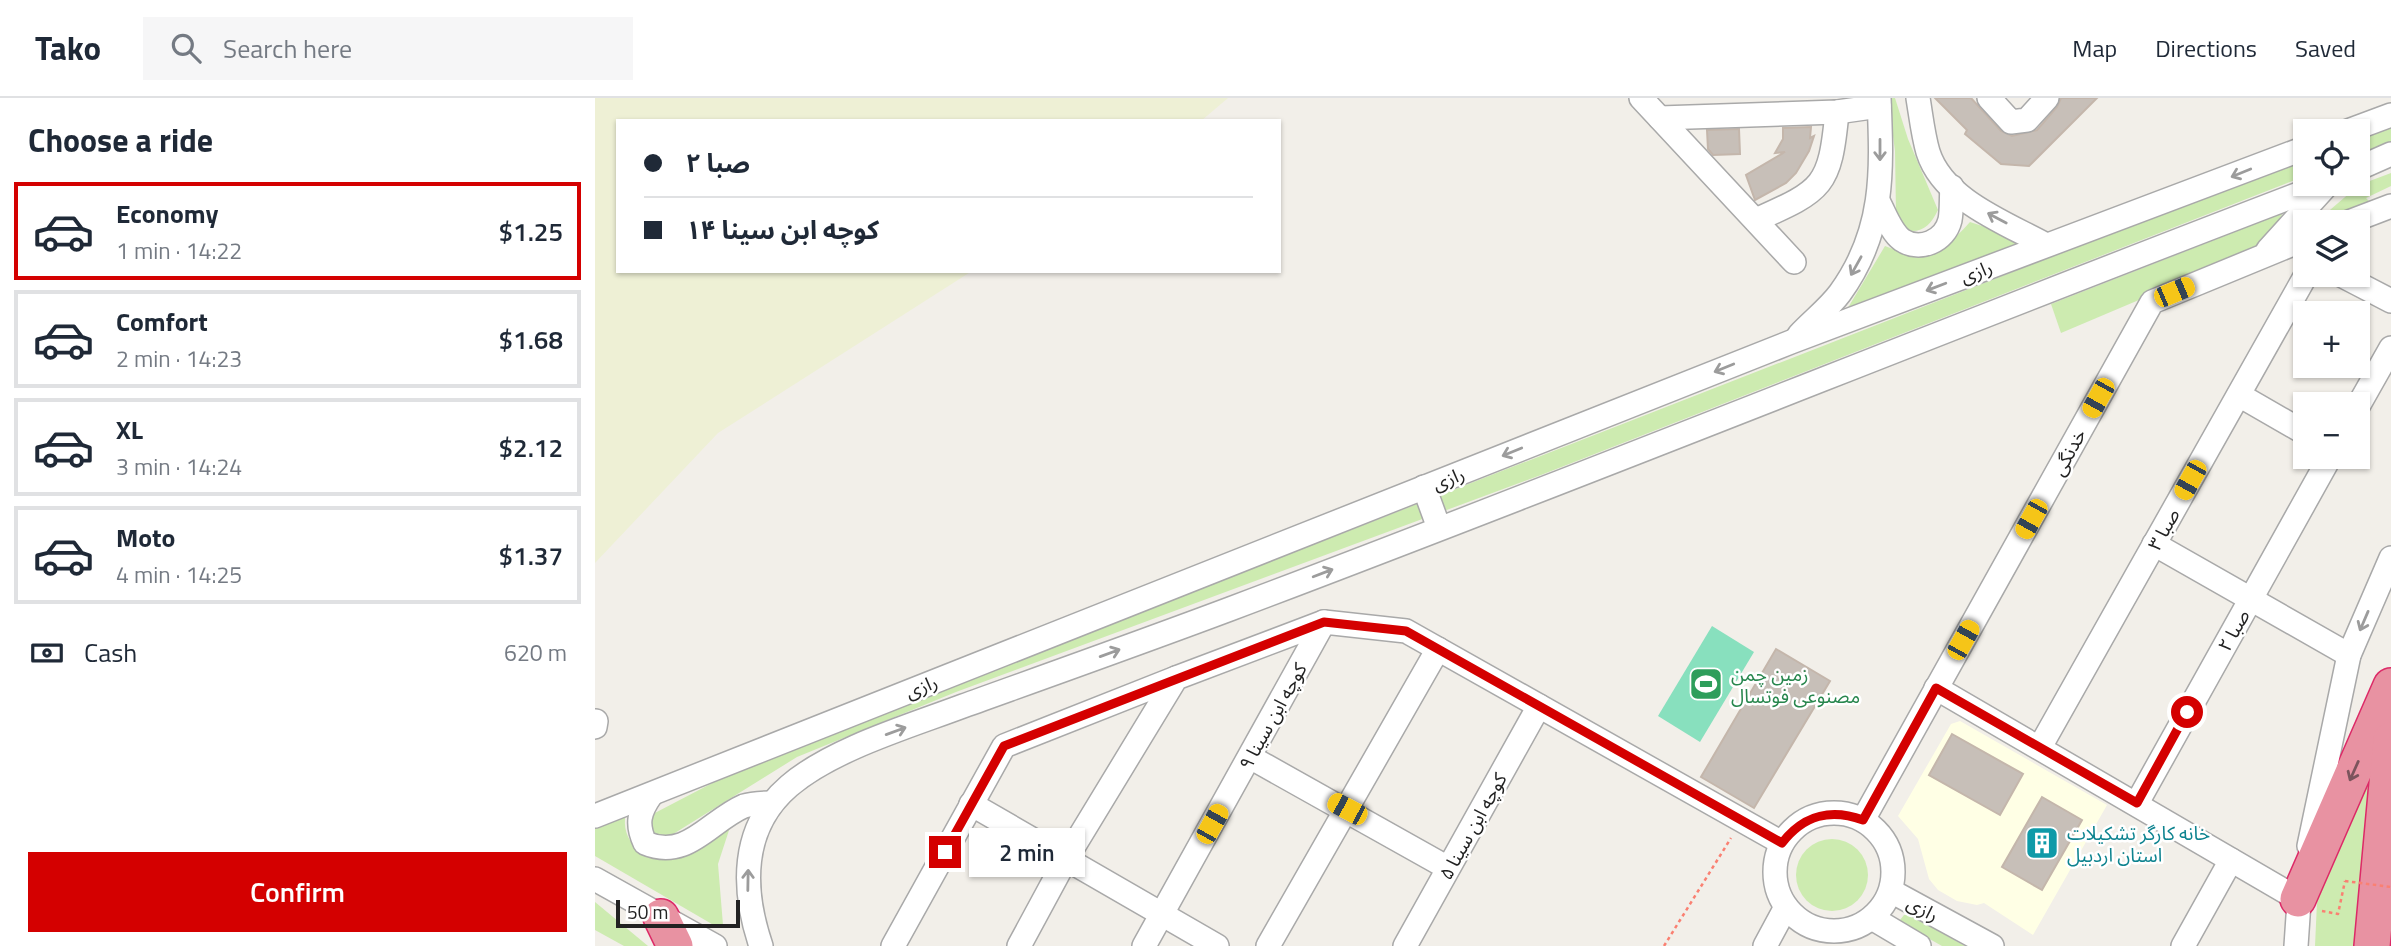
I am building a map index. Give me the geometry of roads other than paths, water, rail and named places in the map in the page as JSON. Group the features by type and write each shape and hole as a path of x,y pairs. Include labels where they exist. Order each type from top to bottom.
{"highway":[{"path":"2298,900 2391,687"},
{"path":"2372,946 2391,740"}],"street":[{"path":"1641,98 1794,262"},
{"path":"1918,98 1928,153 1938,173 1978,208 2046,245"},
{"path":"1989,98 2011,122 2027,120 2047,98"},
{"path":"1660,118 1837,112 1879,102 1879,202 1859,265 1839,295 1791,342"},
{"path":"1756,220 1800,201 1819,183 1833,158 1837,112"},
{"path":"2370,123 2391,115"},
{"name":"رازی","path":"595,816 1791,342 2293,152"},
{"path":"2370,163 2391,154"},
{"path":"1879,202 1900,239 1911,244 1925,245 1938,240 1950,222 1952,187"},
{"name":"رازی","path":"761,946 750,912 747,877 753,839 760,820 792,783 862,744 1439,528 2296,196"},
{"path":"2263,255 2316,196"},
{"path":"2370,214 2391,206"},
{"name":"خدنگی","path":"1863,820 2152,302 2293,244"},
{"name":"صبا ۳","path":"2040,747 2300,287"},
{"path":"2364,287 2391,301"},
{"path":"2366,392 2391,348"},
{"path":"2239,395 2293,426"},
{"name":"صبا ۲","path":"2137,803 2323,469"},
{"path":"1425,487 1439,528"},
{"path":"2154,544 2349,655"},
{"path":"2296,946 2298,900 2349,655 2391,558"},
{"path":"893,946 1004,746 1324,622 1406,631 1782,843"},
{"name":"کوچه ابن سینا ۹","path":"1144,946 1324,622"},
{"path":"1268,946 1439,649"},
{"path":"1019,946 1066,859 1176,678"},
{"path":"1936,688 2137,803 2298,900"},
{"name":"کوچه ابن سینا ۵","path":"1405,946 1539,706"},
{"path":"1250,757 1448,868"},
{"path":"651,795 642,808 638,828 645,843 660,849 687,844 727,815 748,805 772,803"},
{"path":"971,804 1217,946"},
{"path":"1827,813 1845,814 1863,820 1879,833 1889,850 1894,870 1891,891 1872,918 1822,939 1786,908 1778,892 1776,859 1782,843 1794,828 1809,818 1827,813"},
{"path":"2183,946 2231,860"},
{"path":"595,879 668,931 715,946"},
{"name":"رازی","path":"1891,891 1992,946"},
{"path":"1765,946 1786,908"},
{"name":"رازی","path":"1872,918 1919,946"}],"place":[{"name":"زمین چمن مصنوعی فوتسال","path":"1706,684"},
{"name":"خانه کارگر تشکیلات استان اردبیل","path":"2042,843"}]}
